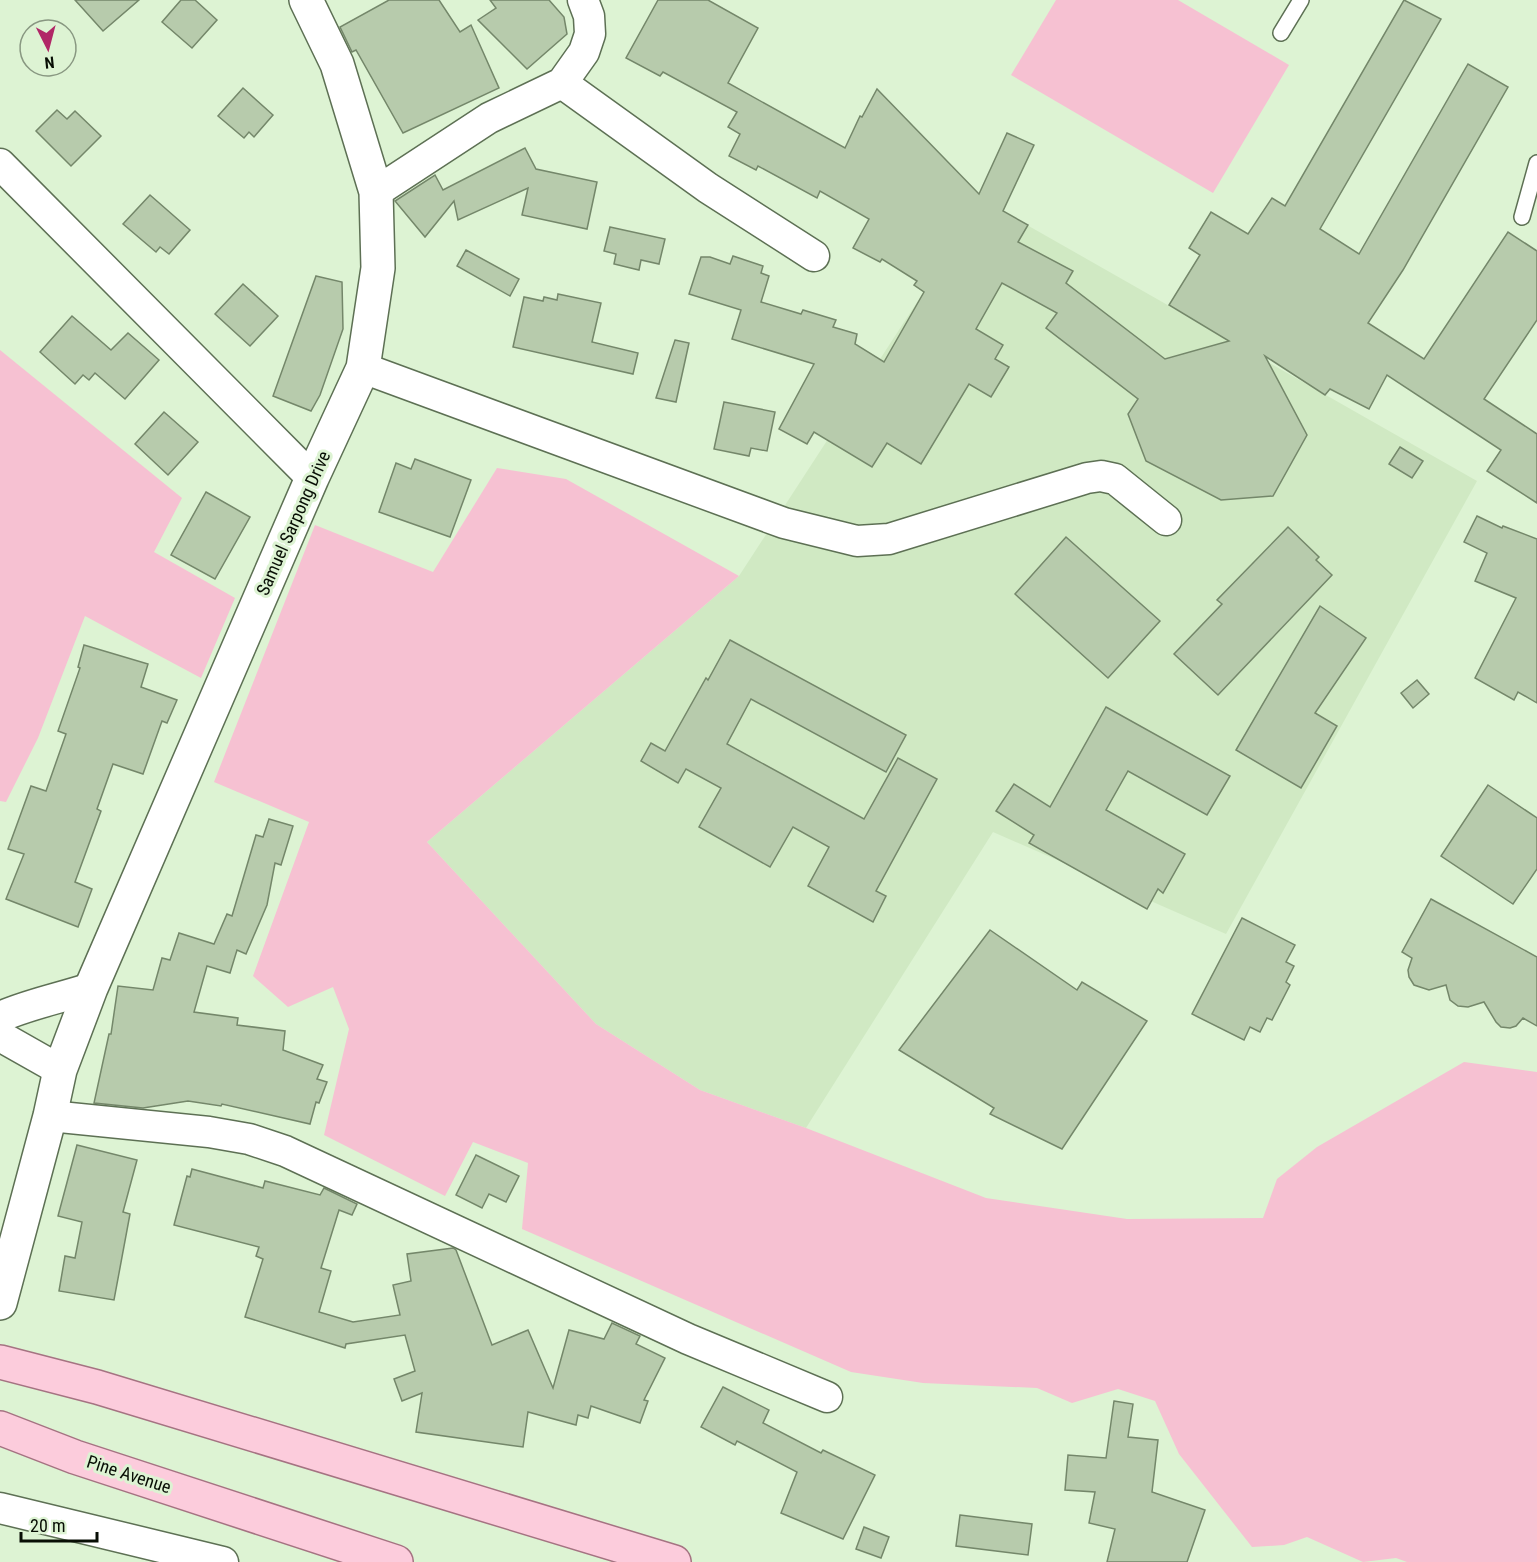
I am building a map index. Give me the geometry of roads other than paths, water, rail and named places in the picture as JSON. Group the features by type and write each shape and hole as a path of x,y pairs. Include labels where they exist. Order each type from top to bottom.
{"main road":[{"path":"0,1362 97,1387 674,1562"},
{"name":"Pine Avenue","path":"0,1428 75,1457 396,1562"}],"street":[{"name":"Samuel Sarpong Drive","path":"0,1303 60,1070 91,988 312,478 363,368 378,268 376,192 337,64 306,0"},
{"path":"376,192 489,118 562,83 584,52 590,34 589,16 583,0"},
{"path":"562,83 708,188 814,256"},
{"path":"0,164 312,478"},
{"path":"363,368 784,523 857,541 889,539 1087,478 1101,476 1115,479 1166,520"},
{"path":"0,1017 24,1006 55,1000 91,988"},
{"path":"0,1036 60,1070"},
{"path":"50,1116 209,1132 249,1139 285,1151 668,1330 827,1397"},
{"path":"0,1508 223,1562"}],"lane":[{"path":"1281,33 1301,0"},
{"path":"1522,217 1537,163"}]}
